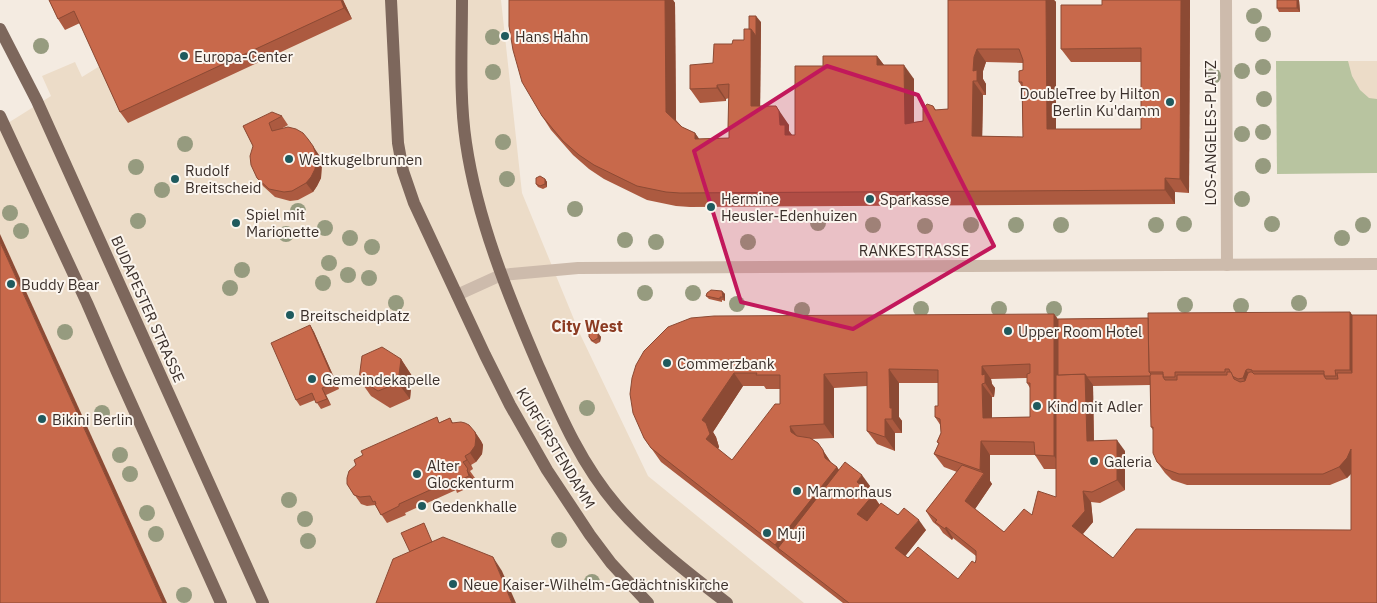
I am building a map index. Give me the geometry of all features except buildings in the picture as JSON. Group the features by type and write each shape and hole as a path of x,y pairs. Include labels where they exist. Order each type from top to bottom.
{"main road":[{"name":"KURFÜRSTENDAMM","path":"391,0 397,135 403,171 414,203 456,296 510,406 548,470 606,556 648,603"},
{"name":"KURFÜRSTENDAMM","path":"462,0 463,108 466,144 474,182 501,275 525,336 576,447 615,504 641,533 727,603"},
{"name":"BUDAPESTER STRASSE","path":"0,29 37,101 263,603"},
{"path":"0,116 87,303 222,603"}],"street":[{"name":"LOS-ANGELES-PLATZ","path":"1226,0 1227,265"},
{"name":"RANKESTRASSE","path":"456,296 501,275 578,268 1377,264"}],"highlighted area":[{"path":"827,66 918,95 994,246 853,329 741,302 694,151"}],"green space":[{"path":"1276,61 1377,61 1377,173 1277,174"}],"shaded area":[{"name":"Breitscheidplatz","path":"230,0 501,0 522,193 580,334 648,476 804,603 144,603 0,295 0,128 51,96 42,76 75,62 82,77 116,56"},
{"path":"1348,61 1377,61 1377,99 1369,98 1360,90 1352,76"}],"place":[{"name":"Hans Hahn","path":"505,36"},
{"name":"Europa-Center","path":"184,56"},
{"name":"DoubleTree by Hilton Berlin Ku'damm","path":"1170,102"},
{"name":"Weltkugelbrunnen","path":"289,159"},
{"name":"Rudolf Breitscheid","path":"175,179"},
{"name":"Sparkasse","path":"870,199"},
{"name":"Hermine Heusler-Edenhuizen","path":"711,207"},
{"name":"Spiel mit Marionette","path":"236,223"},
{"name":"Buddy Bear","path":"11,284"},
{"name":"Breitscheidplatz","path":"290,315"},
{"name":"Upper Room Hotel","path":"1008,331"},
{"name":"Commerzbank","path":"667,363"},
{"name":"Gemeindekapelle","path":"312,379"},
{"name":"Kind mit Adler","path":"1037,406"},
{"name":"Bikini Berlin","path":"42,419"},
{"name":"Galeria","path":"1094,461"},
{"name":"Alter Glockenturm","path":"417,474"},
{"name":"Marmorhaus","path":"797,491"},
{"name":"Gedenkhalle","path":"422,506"},
{"name":"Muji","path":"767,533"},
{"name":"Neue Kaiser-Wilhelm-Gedächtniskirche","path":"453,584"}],"district":[{"name":"City West","path":"587,326"}]}
